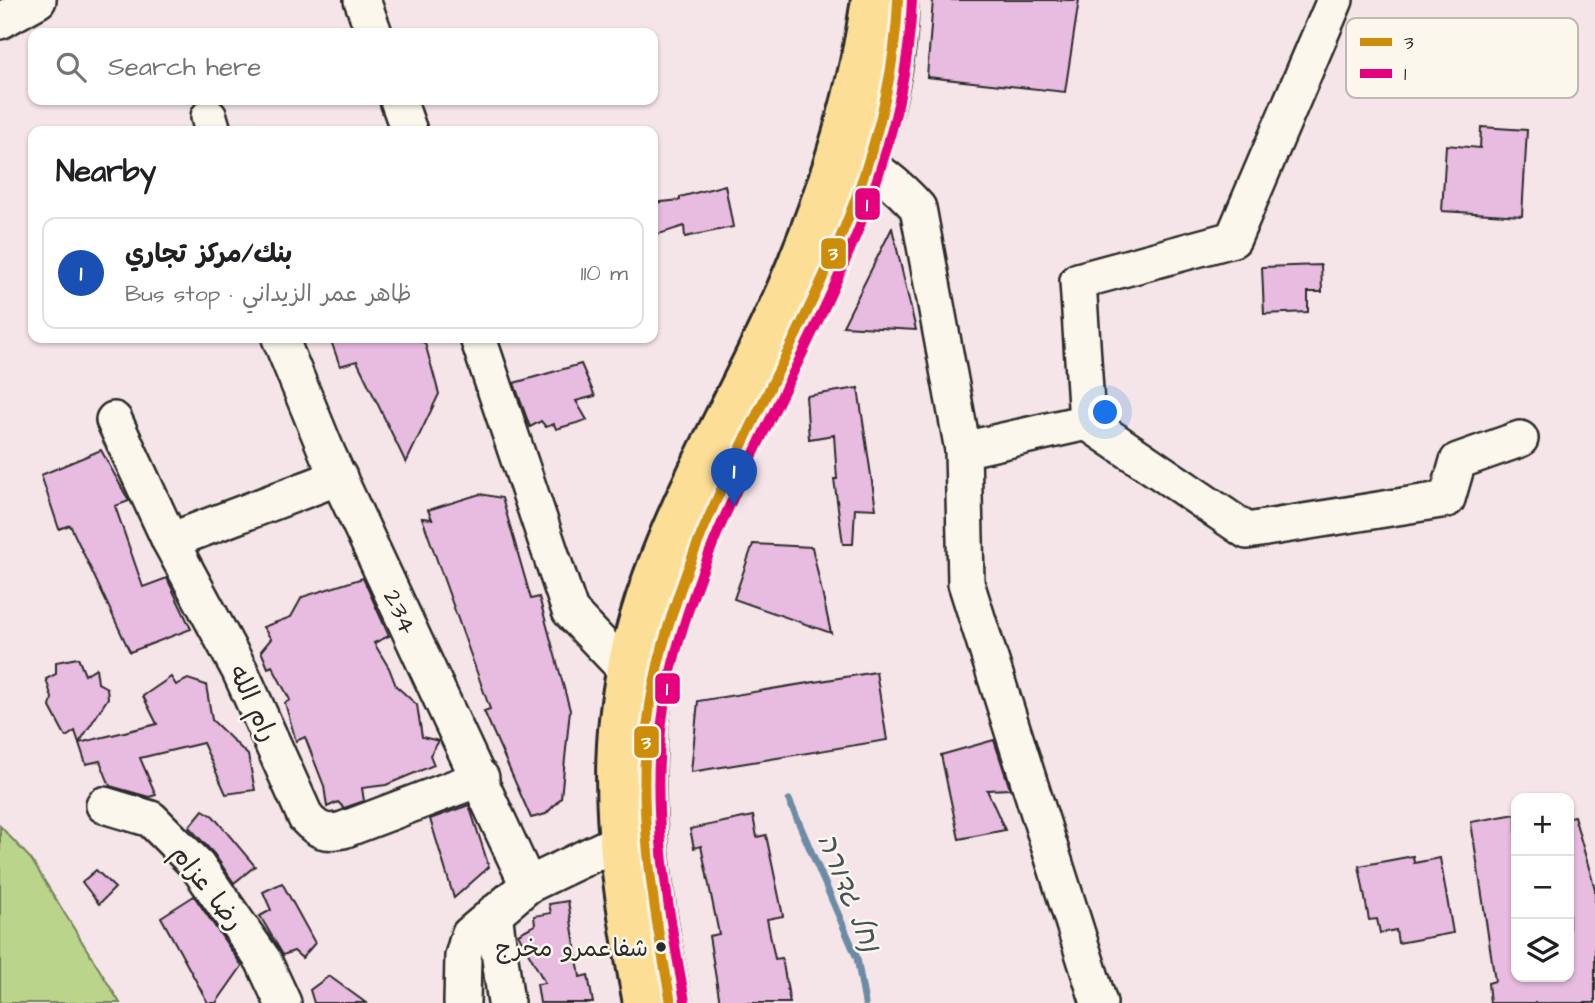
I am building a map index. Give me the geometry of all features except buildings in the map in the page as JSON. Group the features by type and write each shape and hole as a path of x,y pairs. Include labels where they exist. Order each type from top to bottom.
{"main road":[{"path":"671,1003 655,903 645,784 647,729 654,682 668,629 702,529 823,275 853,156 855,96 871,0"},
{"path":"643,1003 620,841 618,743 627,671 667,545 891,72 898,0"}],"street":[{"path":"0,21 38,0"},
{"path":"362,0 372,28"},
{"path":"1087,422 1078,281 1233,239 1335,0"},
{"path":"400,105 407,126"},
{"path":"853,156 902,191 918,208 963,450 966,583 1098,1003"},
{"name":"234","path":"282,343 339,477 481,778 528,885"},
{"path":"480,343 570,611 627,671"},
{"name":"رام الله","path":"114,420 170,541 240,671 306,818 313,826 322,832 343,830 481,778"},
{"path":"963,450 1087,422 1247,531 1447,499 1458,461 1520,439"},
{"path":"170,541 339,477"},
{"name":"رضا عزام","path":"104,805 151,819 197,865 263,960 283,1003"},
{"path":"462,1003 463,956 469,935 528,885 620,841"},
{"path":"494,913 506,1003"}],"green space":[{"path":"0,826 31,859 120,1003 0,1003"}],"waterway":[{"name":"נחל גדורה","path":"789,800 857,958 865,1003"}],"transit line":[{"name":"3","path":"671,1003 647,844 645,763 654,683 678,595 712,511 830,262 863,178 887,91 898,0"},
{"name":"1","path":"685,1001 671,923 661,843 659,764 668,685 693,597 726,513 844,263 877,179 901,91 912,0"}],"place":[{"name":"بنك/مركز تجاري","path":"734,506"},
{"name":"شفاعمرو مخرج","path":"661,947"}]}
